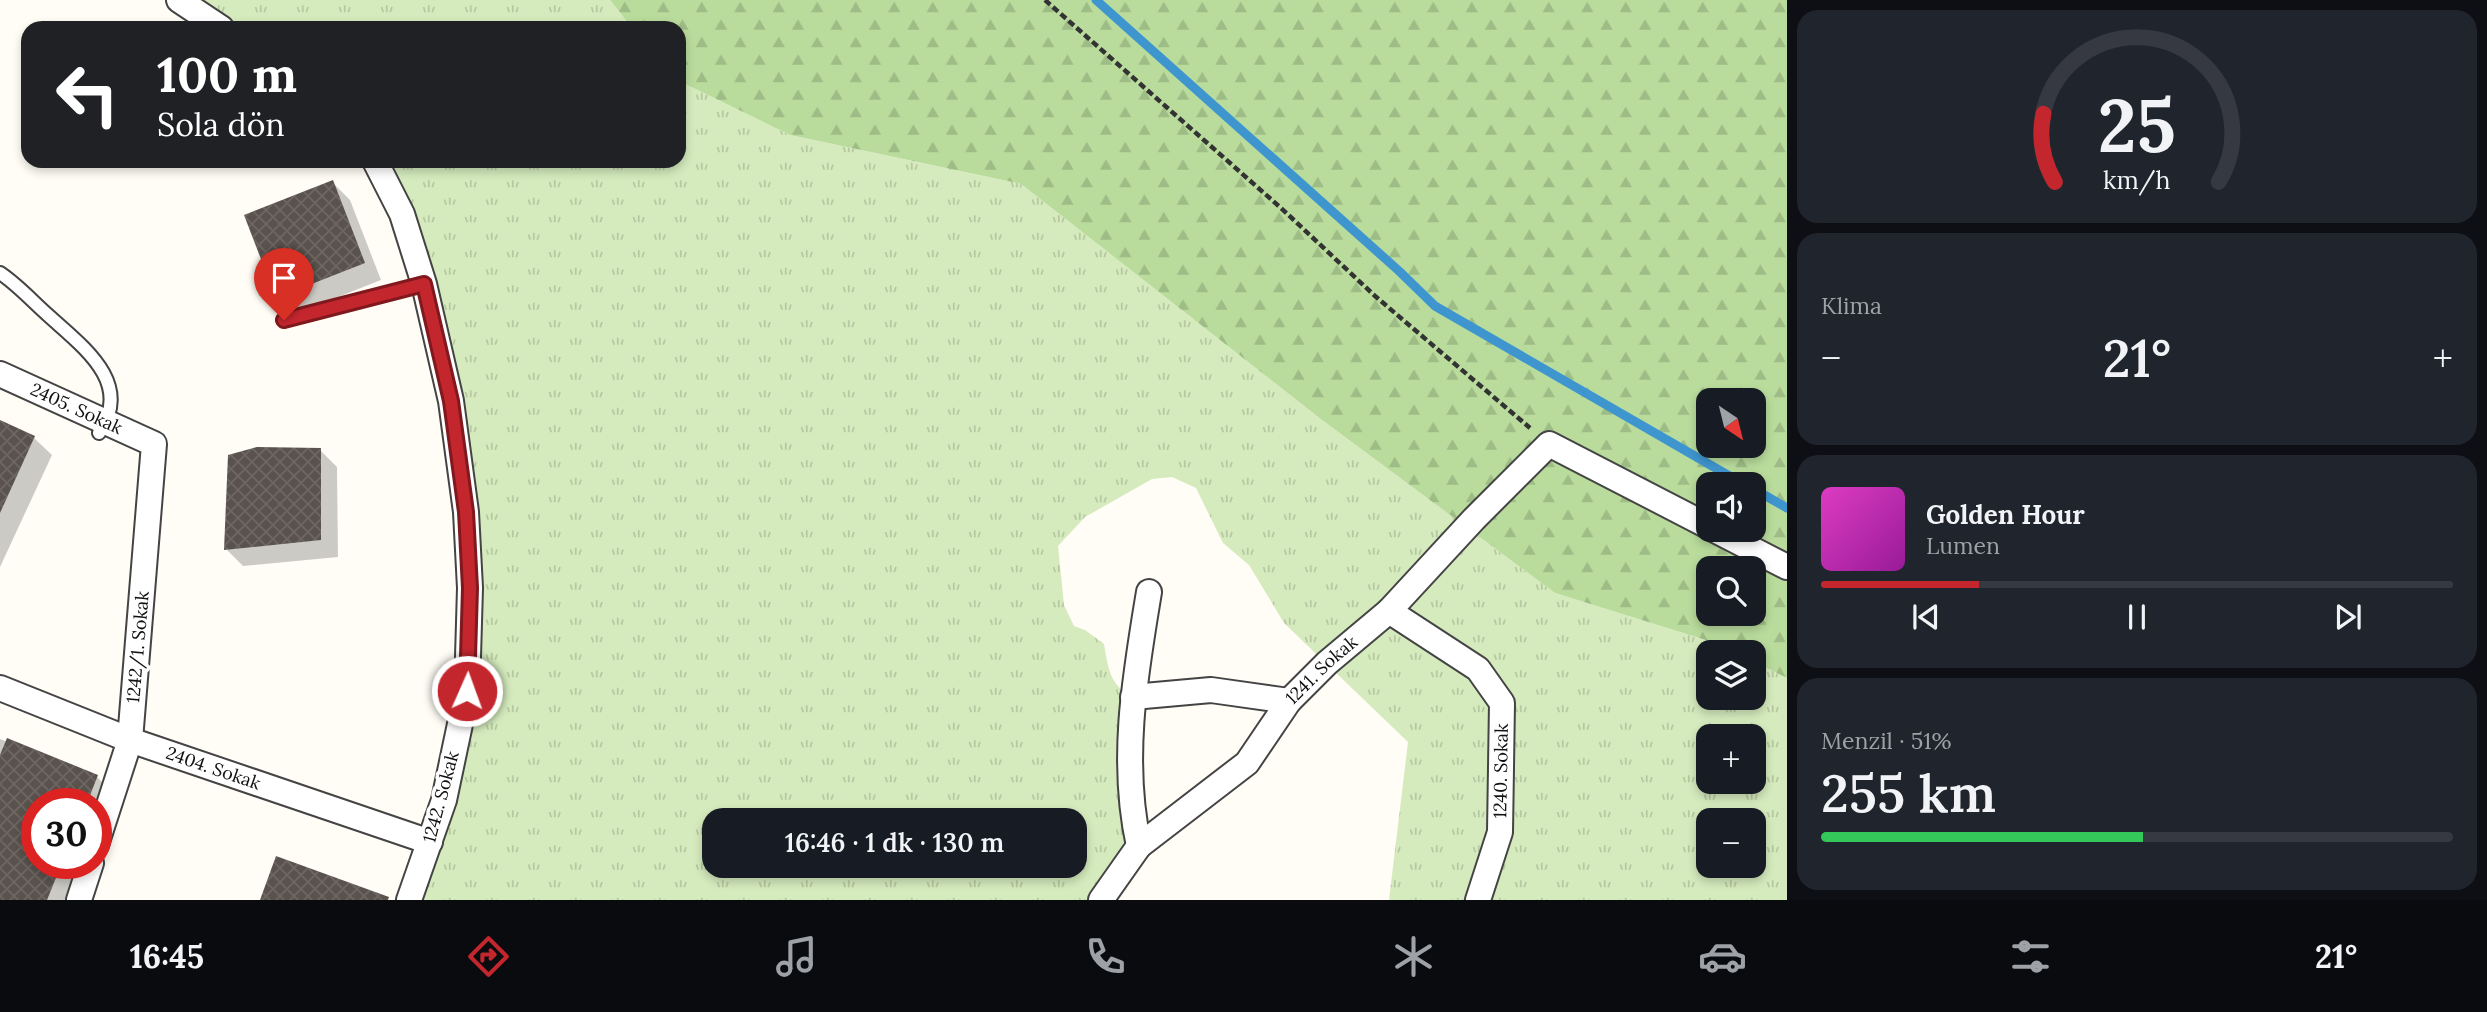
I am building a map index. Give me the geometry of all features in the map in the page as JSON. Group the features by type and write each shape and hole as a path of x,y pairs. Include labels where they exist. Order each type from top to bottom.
{"street":[{"path":"179,0 210,21"},
{"name":"1242. Sokak","path":"378,168 402,215 424,284 451,401 466,512 470,588 467,691 444,800 409,900"},
{"name":"2405. Sokak","path":"0,374 154,444"},
{"name":"1242/1. Sokak","path":"112,796 130,740 154,444"},
{"path":"1549,444 1696,521"},
{"name":"1241. Sokak","path":"1101,900 1139,846 1247,763 1289,701 1326,663 1389,611 1474,519 1549,444"},
{"path":"1738,542 1787,567"},
{"path":"1139,846 1132,814 1129,738 1149,592"},
{"name":"1240. Sokak","path":"1389,611 1478,669 1502,703 1500,832 1478,900"},
{"name":"2404. Sokak","path":"0,688 130,740 430,842"},
{"path":"1133,697 1211,690 1289,701"},
{"path":"79,900 86,879"}],"lane":[{"path":"0,273 93,356 107,379 110,392 109,414 99,433"},
{"path":"284,320 424,284"}],"path":[{"path":"1045,0 1281,208 1375,296 1549,444"}],"green space":[{"path":"179,0 610,0 626,21 210,21"},
{"path":"610,0 1787,0 1787,678 1766,668 1766,640 1706,640 1555,593 1322,420 1021,184 790,135 686,84 686,21 626,21"},
{"path":"686,84 790,135 1021,184 1322,420 1555,593 1706,640 1696,640 1696,710 1766,710 1766,668 1787,678 1787,900 1389,900 1408,742 1284,623 1249,565 1223,543 1196,488 1172,477 1152,479 1085,517 1058,546 1064,605 1074,626 1085,630 1104,644 1111,675 1125,693 1133,697 1139,846 1101,900 409,900 467,691 451,401 377,168 686,168"}],"building":[{"path":"333,180 365,263 276,298 244,215"},
{"path":"0,420 35,436 0,513"},
{"path":"257,447 321,448 321,540 224,550 228,455"},
{"path":"7,738 98,775 93,788 21,788 21,879 56,879 47,900 0,900 0,755"},
{"path":"276,856 389,897 388,900 260,900"}],"waterway":[{"path":"1096,0 1435,306 1722,472"},
{"path":"1766,496 1787,508"}],"route":[{"path":"284,320 424,284 451,401 466,512 470,588 467,691"}]}
